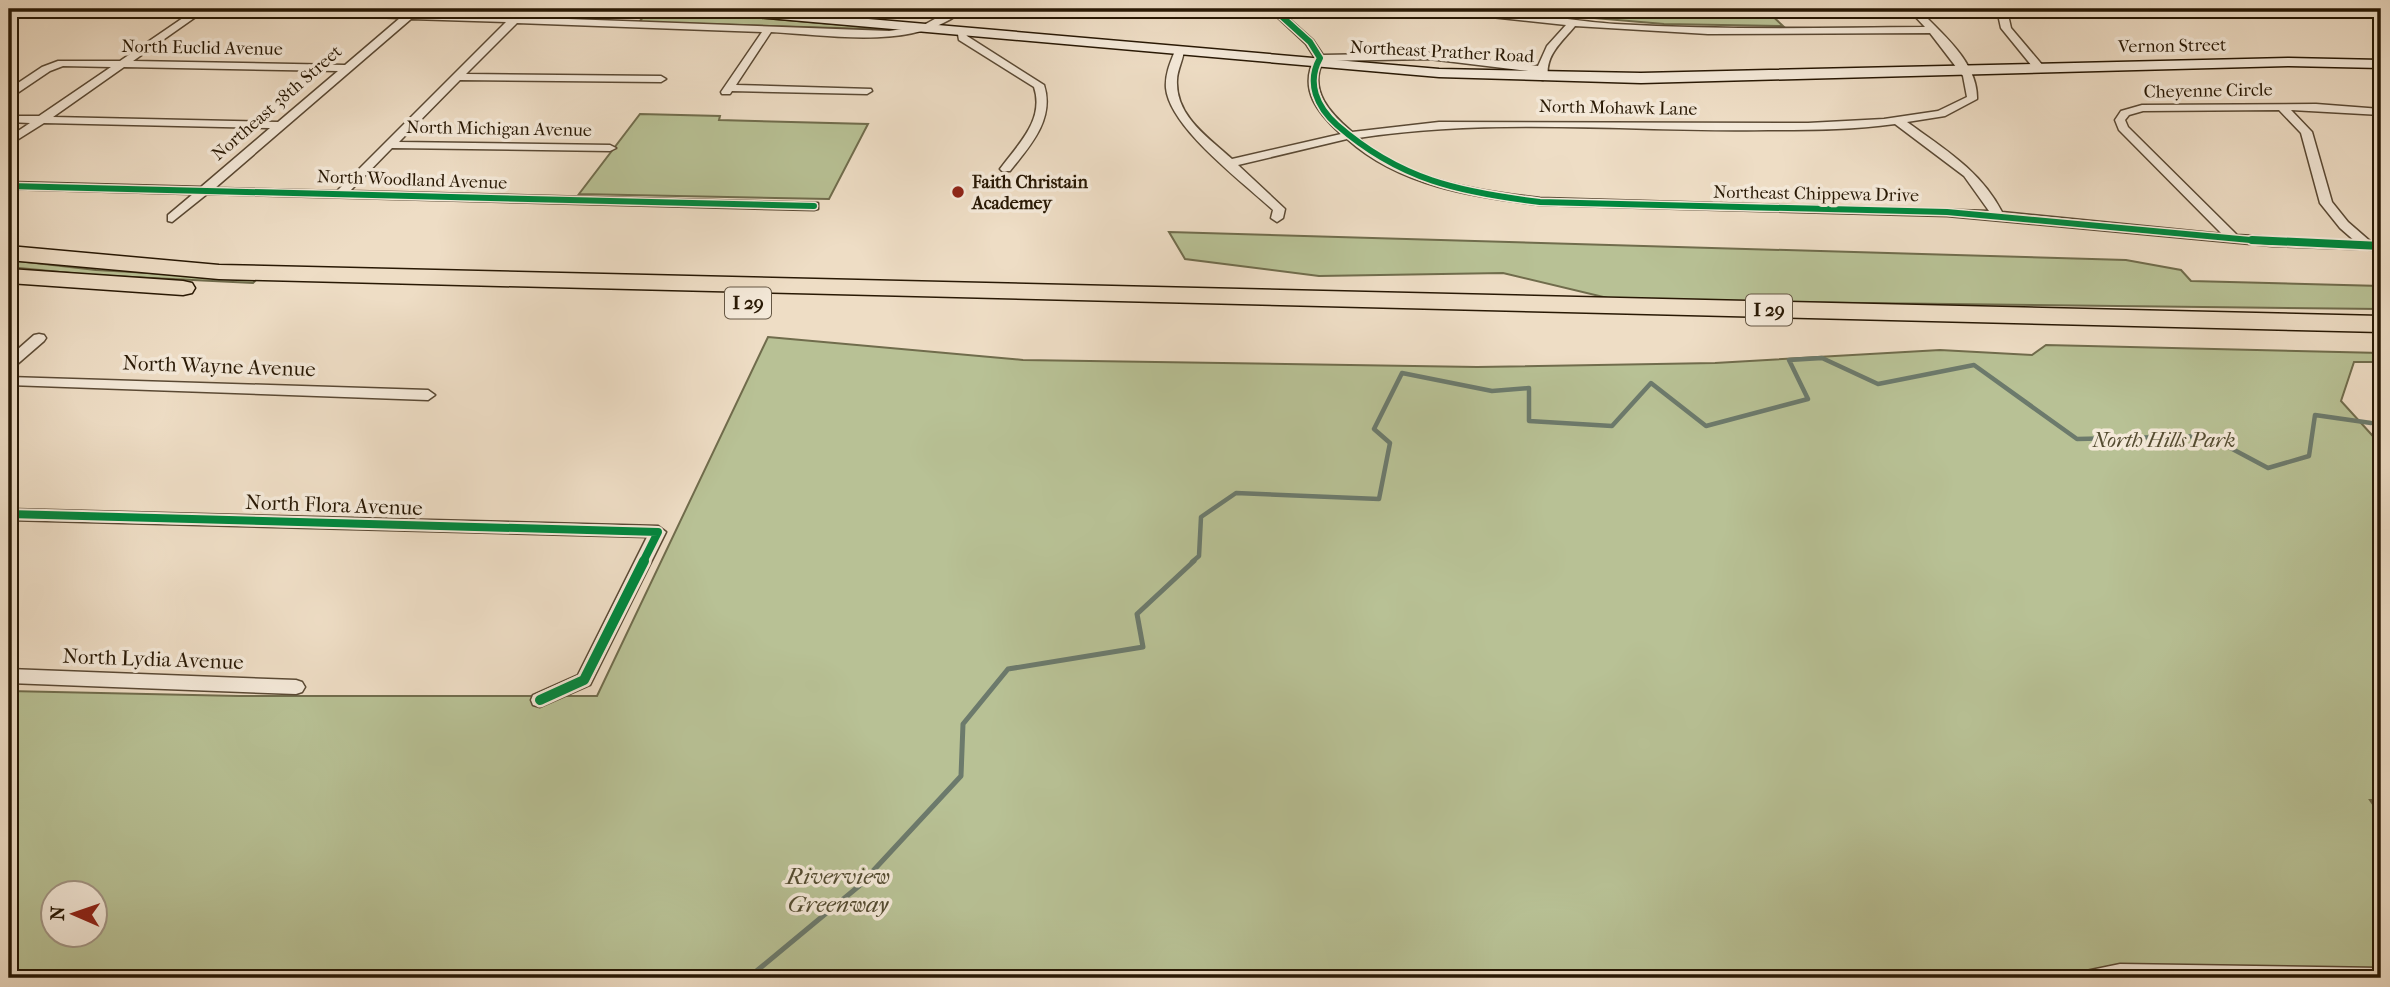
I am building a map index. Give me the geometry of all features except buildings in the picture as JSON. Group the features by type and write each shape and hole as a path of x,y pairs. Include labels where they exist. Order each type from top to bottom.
{"highway":[{"path":"9,240 70,259"},
{"name":"I 29","path":"9,253 219,272 2381,324"},
{"name":"I 29","path":"9,276 116,285 242,290 2381,344"},
{"path":"9,287 116,285"}],"main road":[{"name":"Northeast Prather Road","path":"710,9 1439,73 1542,73 1641,78 1964,71"},
{"name":"Vernon Street","path":"1964,71 2289,62 2381,64"}],"street":[{"path":"9,142 202,9"},
{"path":"233,9 363,11 408,16 511,16 889,34 925,28 960,9"},
{"path":"925,28 941,9"},
{"path":"1250,9 1279,14 1308,9"},
{"path":"1444,9 1572,24 1688,31 1932,30"},
{"path":"1913,9 1962,64 1964,71"},
{"path":"2011,9 2004,19 2006,29 2040,69"},
{"path":"1279,14 1284,21 1309,39 1318,61"},
{"name":"Northeast 38th Street","path":"172,218 408,16"},
{"path":"340,194 457,77 511,16"},
{"path":"1542,73 1545,56 1572,24"},
{"path":"768,30 727,90 867,90"},
{"path":"960,32 963,38 1039,85 1044,94 1035,128 1006,169"},
{"path":"1180,51 1171,77 1177,109 1187,124 1279,209 1277,218"},
{"name":"Northeast Chippewa Drive","path":"1318,61 1312,80 1317,99 1347,135 1389,163 1417,175 1478,192 1536,202 1998,216 2233,238 2381,246"},
{"name":"North Euclid Avenue","path":"9,94 57,64 347,68"},
{"name":"North Mohawk Lane","path":"1231,163 1347,135 1459,125 1771,128 1897,120 1947,113 1969,103 1973,88 1964,71"},
{"path":"457,77 661,79"},
{"path":"2282,107 2306,132 2326,203 2344,225 2368,246"},
{"name":"Cheyenne Circle","path":"2233,238 2123,128 2121,117 2128,111 2142,108 2338,107 2381,112"},
{"path":"9,120 281,125"},
{"path":"1897,120 1972,177 1992,201 1998,216"},
{"name":"North Michigan Avenue","path":"388,145 610,148"},
{"name":"North Woodland Avenue","path":"9,186 563,202 814,206"},
{"path":"9,364 39,338"},
{"name":"North Wayne Avenue","path":"9,381 428,395"},
{"name":"North Flora Avenue","path":"9,514 658,532 584,680 540,699"},
{"name":"North Lydia Avenue","path":"9,676 296,688"},
{"path":"2094,978 2120,974 2381,978"}],"green space":[{"path":"650,9 655,9 904,30 639,22"},
{"path":"1488,9 1765,9 1783,26 1664,24"},
{"path":"640,114 720,116 719,120 868,124 829,199 579,194"},
{"path":"1169,232 2126,260 2181,270 2191,281 2381,286 2381,309 1616,300 1503,273 1319,276 1185,259"},
{"path":"9,260 96,270 257,279 253,283 91,275 9,267"},
{"path":"768,337 1023,360 1477,367 1715,363 1940,350 2032,355 2046,345 2381,353 2381,362 2354,362 2341,401 2381,445 2381,800 2370,800 2381,816 2381,977 2081,971 2066,978 9,978 9,691 239,696 597,696"}],"waterway":[{"path":"1192,562 1199,556 1201,517 1236,493 1379,499 1390,443 1374,429 1402,373 1492,391 1529,388 1529,421 1612,426 1651,383 1706,426 1808,399 1789,360 1822,358 1878,384 1974,365 2077,439 2208,436 2268,468 2309,456 2315,415 2371,423"},
{"path":"748,978 859,886 961,776 963,724 1008,669 1143,647 1137,614 1194,561"}],"cycle path":[{"path":"1279,14 1310,42 1320,58 1313,74 1314,89 1320,104 1331,119 1364,149 1403,171 1447,186 1493,196 1588,205 1947,212 2056,220 2218,238 2381,246"},
{"path":"9,186 814,206"},
{"path":"9,514 658,532 584,680 540,700"}],"place":[{"name":"Faith Christain Academey","path":"958,192"}],"park label":[{"name":"North Hills Park","path":"2164,440"},
{"name":"Riverview Greenway","path":"838,890"}]}
